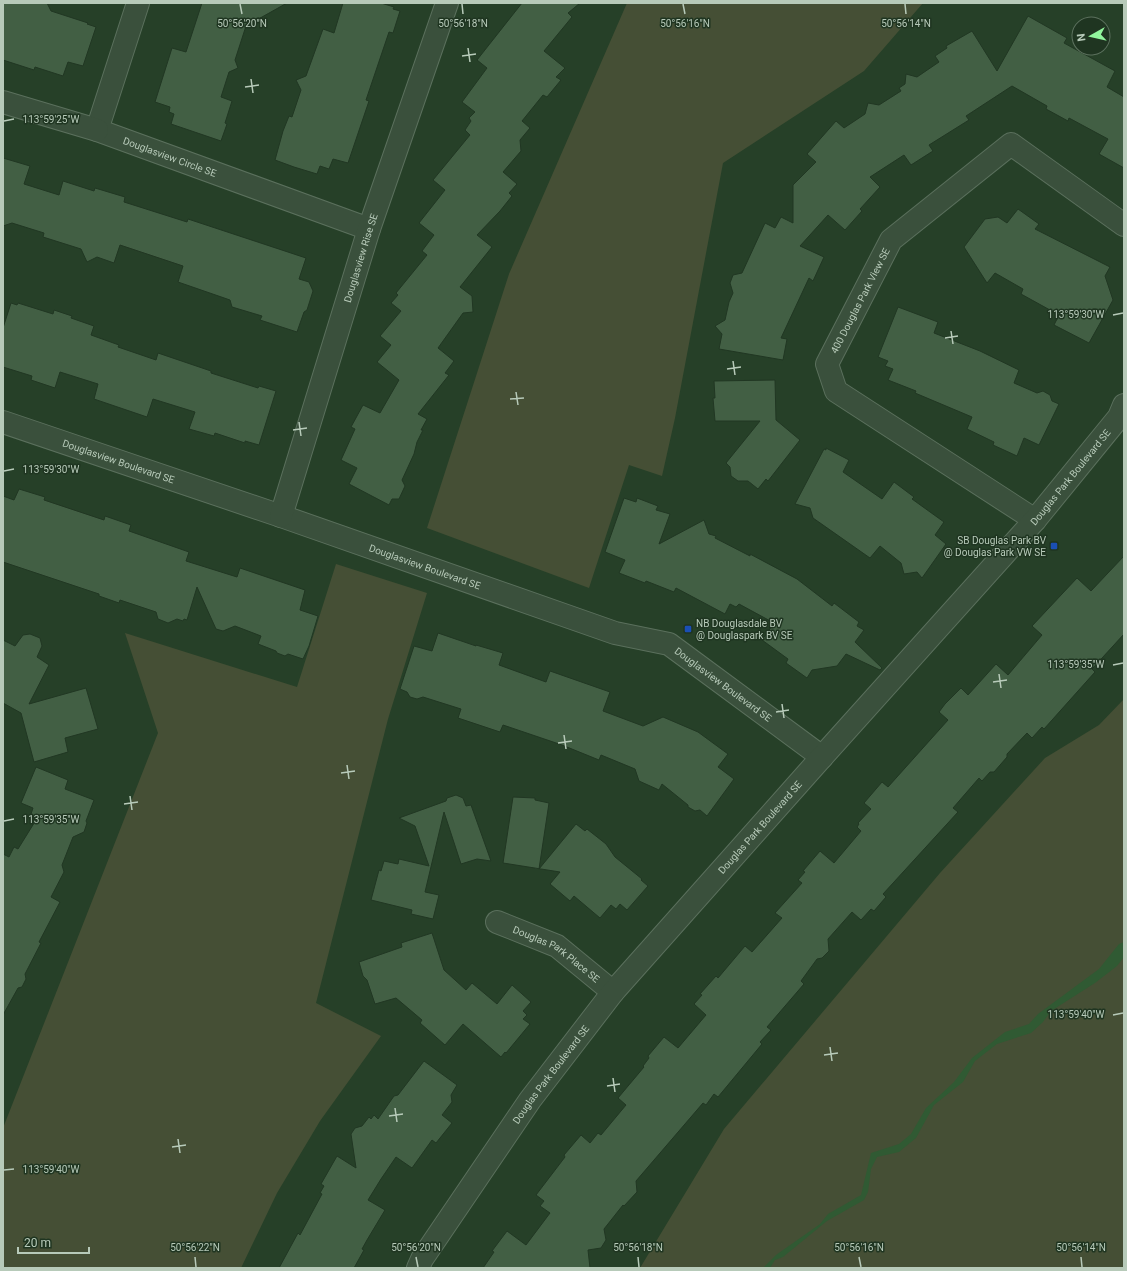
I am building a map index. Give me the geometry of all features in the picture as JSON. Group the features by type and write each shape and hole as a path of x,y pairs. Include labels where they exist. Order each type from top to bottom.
{"street":[{"path":"97,130 138,3"},
{"name":"Douglasview Rise SE","path":"281,516 369,229 447,3"},
{"name":"Douglasview Circle SE","path":"3,102 97,130 369,229"},
{"name":"400 Douglas Park View SE","path":"1035,520 836,391 826,364 891,240 1010,144 1124,225"},
{"name":"Douglas Park Boulevard SE","path":"418,1268 422,1259 530,1100 613,992 1035,520 1119,416 1124,405"},
{"name":"Douglasview Boulevard SE","path":"3,422 281,516 615,633 669,644 822,757"},
{"name":"Douglas Park Place SE","path":"497,922 557,946 613,992"}],"shaded area":[{"path":"627,3 923,3 864,71 723,163 675,418 662,476 629,465 589,588 427,528 509,274"},
{"path":"336,564 427,593 388,719 316,1003 381,1036 320,1121 277,1193 241,1268 3,1268 3,1128 158,733 125,633 297,687"},
{"path":"1124,699 1124,1268 640,1268 724,1129 940,873 1045,758 1099,725"},
{"path":"1124,942 1124,957 1117,966 1095,983 1051,1011 1043,1022 1031,1033 997,1044 975,1061 963,1082 934,1105 916,1138 899,1152 877,1157 871,1169 868,1192 864,1200 827,1221 783,1257 775,1260 770,1268 763,1268 776,1255 820,1224 828,1214 861,1195 871,1153 899,1144 911,1134 926,1108 954,1082 972,1058 1005,1032 1029,1024 1038,1014 1099,969 1119,944"}],"building":[{"path":"3,3 47,3 51,11 96,27 83,66 68,62 63,76 35,67 34,70 3,60"},
{"path":"202,3 287,3 246,26 235,60 238,68 229,72 221,97 232,101 225,123 227,124 221,141 171,124 174,114 169,112 170,107 155,102 172,48 186,52"},
{"path":"343,3 381,3 394,7 393,9 400,11 393,33 389,32 366,100 369,101 348,163 333,159 329,169 320,166 317,174 275,160 283,131 289,116 292,117 301,90 296,80 306,76 323,29 334,33"},
{"path":"522,3 580,3 568,13 572,17 544,51 565,68 556,77 561,80 547,97 543,95 522,121 530,128 520,140 521,151 503,172 517,184 509,193 512,196 477,235 492,247 460,287 472,296 473,312 463,313 438,348 454,361 445,373 449,375 418,414 427,419 421,430 423,430 402,480 405,486 399,499 392,499 389,505 349,484 357,468 341,460 355,429 351,427 363,405 380,413 399,380 377,362 391,345 380,336 401,311 391,303 398,295 396,293 427,255 422,251 434,235 419,223 445,190 433,180 470,135 465,130 471,121 469,118 475,112 462,102 487,68 477,60"},
{"path":"1028,16 1067,38 1064,43 1071,47 1071,56 1088,56 1115,71 1107,87 1124,97 1124,168 1099,154 1108,139 1069,118 1068,121 1046,109 1047,106 1012,86 966,116 969,120 929,145 933,151 911,165 904,155 870,177 880,187 860,209 862,211 845,230 828,215 800,246 824,257 813,281 809,278 781,338 787,339 783,360 719,349 722,334 715,326 725,320 729,302 733,293 730,283 733,275 742,273 765,223 775,228 781,217 793,223 793,185 816,162 807,154 836,121 844,128 865,114 868,103 879,105 901,91 899,88 905,84 906,74 917,77 939,62 935,56 947,48 946,46 972,31 997,71"},
{"path":"3,158 30,166 24,184 59,195 63,181 94,191 95,188 125,197 124,202 187,222 188,219 306,258 299,279 309,282 313,291 307,310 304,312 297,332 260,320 262,316 232,307 230,300 178,282 183,266 120,245 114,263 97,257 87,262 81,249 43,237 44,233 12,223 3,226"},
{"path":"1018,209 1039,224 1035,229 1110,267 1105,276 1113,300 1089,343 1054,325 1059,315 1021,294 1023,289 995,273 987,283 964,247 985,219 998,217 1007,223"},
{"path":"11,303 17,305 18,303 53,314 54,310 72,316 71,318 94,326 91,335 119,345 118,347 156,360 158,353 211,371 211,373 258,388 259,386 276,391 259,445 245,441 245,443 215,433 214,436 189,429 195,412 153,399 147,417 94,399 98,384 60,372 55,388 31,380 32,376 3,367 3,328"},
{"path":"898,307 938,322 934,333 980,351 1019,370 1014,383 1037,393 1043,391 1050,395 1052,401 1059,404 1039,445 1024,438 1017,456 993,445 994,442 967,429 972,417 915,393 916,391 888,380 893,369 885,366 888,361 878,357"},
{"path":"775,380 776,420 800,440 768,481 766,479 758,489 748,481 738,481 731,476 730,467 726,463 760,421 715,421 713,398 715,398 714,381"},
{"path":"826,448 849,460 843,472 882,499 894,482 914,497 912,499 944,522 935,535 946,544 922,578 917,572 904,574 901,563 880,546 870,558 813,518 810,508 795,504 824,449 826,450"},
{"path":"19,489 45,497 44,500 104,520 105,516 131,525 129,531 189,552 186,561 237,577 240,568 305,590 300,610 318,616 309,646 303,659 288,654 285,656 258,644 261,636 235,626 223,631 216,629 197,587 187,620 184,619 183,621 177,619 168,623 158,619 156,612 120,600 119,603 99,596 99,594 3,562 3,496 14,500"},
{"path":"624,498 636,502 637,498 658,506 656,510 670,514 659,544 704,520 709,534 716,536 715,538 750,556 750,554 797,579 832,606 834,603 859,622 857,626 864,630 855,642 882,668 880,670 846,654 837,666 812,670 807,678 786,663 788,659 762,640 774,623 739,604 736,607 730,604 725,614 676,588 674,592 646,581 645,583 619,573 625,560 605,552"},
{"path":"1124,556 1124,634 1092,669 1095,672 1044,729 1042,727 1032,738 1027,733 1007,754 1007,757 994,772 990,772 982,781 979,778 953,808 958,812 883,894 886,897 874,911 871,909 861,920 852,912 828,939 829,951 822,958 817,959 801,981 804,984 767,1027 771,1030 760,1042 762,1044 718,1097 714,1094 706,1105 703,1103 636,1181 637,1192 624,1206 623,1205 604,1229 606,1240 601,1248 588,1250 590,1268 483,1268 494,1252 492,1251 507,1231 526,1245 550,1213 540,1206 544,1201 536,1195 565,1157 564,1155 581,1135 590,1143 598,1133 601,1135 626,1105 618,1098 644,1067 643,1066 649,1058 648,1056 664,1037 678,1048 706,1015 694,1004 702,995 700,994 716,976 718,978 745,946 752,952 782,918 775,913 802,883 798,880 805,872 803,871 820,851 834,863 861,831 857,827 859,824 858,823 871,809 864,803 882,782 888,787 948,720 939,712 945,704 961,688 968,695 996,664 1008,675 1042,635 1032,626 1077,578 1091,591"},
{"path":"438,633 476,646 503,653 499,665 546,682 550,671 610,692 603,711 643,726 663,717 698,732 728,754 718,767 734,779 707,816 700,810 695,811 688,807 688,805 662,784 659,790 639,781 635,769 601,755 599,760 562,745 503,725 500,732 458,718 461,709 423,697 417,699 410,697 407,692 400,689 414,646 432,651"},
{"path":"30,634 40,638 42,646 37,657 49,665 29,704 86,688 98,729 65,738 68,752 34,762 21,713 3,703 3,640 15,646 23,635"},
{"path":"36,767 68,780 65,789 94,800 86,821 87,823 84,832 73,837 62,865 64,872 51,897 60,902 39,942 41,943 25,974 26,979 22,987 18,988 3,1015 3,854 9,857 14,847 18,849 36,820 30,817 33,808 21,803"},
{"path":"456,795 463,798 466,806 471,805 491,861 477,859 461,864 444,812 425,892 439,895 433,919 411,914 412,910 371,900 379,870 381,871 384,861 398,864 399,859 429,866 415,826 399,818 446,801 447,798"},
{"path":"513,797 535,798 535,800 549,803 539,869 503,863"},
{"path":"576,824 585,831 587,829 606,844 615,857 642,879 641,880 648,886 627,910 620,904 616,909 611,905 600,918 574,896 570,901 550,884 560,872 539,869"},
{"path":"432,933 444,970 466,990 472,983 497,1004 512,985 531,1002 523,1011 527,1015 523,1019 530,1024 501,1057 463,1024 445,1045 420,1023 422,1020 396,998 375,1004 367,980 363,976 359,962 402,947 401,943"},
{"path":"424,1061 457,1085 451,1095 452,1102 442,1115 452,1123 436,1143 432,1140 412,1168 396,1157 381,1179 368,1200 385,1210 362,1249 364,1250 354,1268 279,1268 298,1233 300,1235 322,1194 320,1193 324,1186 321,1184 337,1156 356,1168 351,1134 355,1128 362,1126 369,1117 371,1119 374,1115 378,1119 394,1096 398,1095"}],"place":[{"name":"SB Douglas Park BV @ Douglas Park VW SE","path":"1054,546"},
{"name":"NB Douglasdale BV @ Douglaspark BV SE","path":"688,629"}]}
